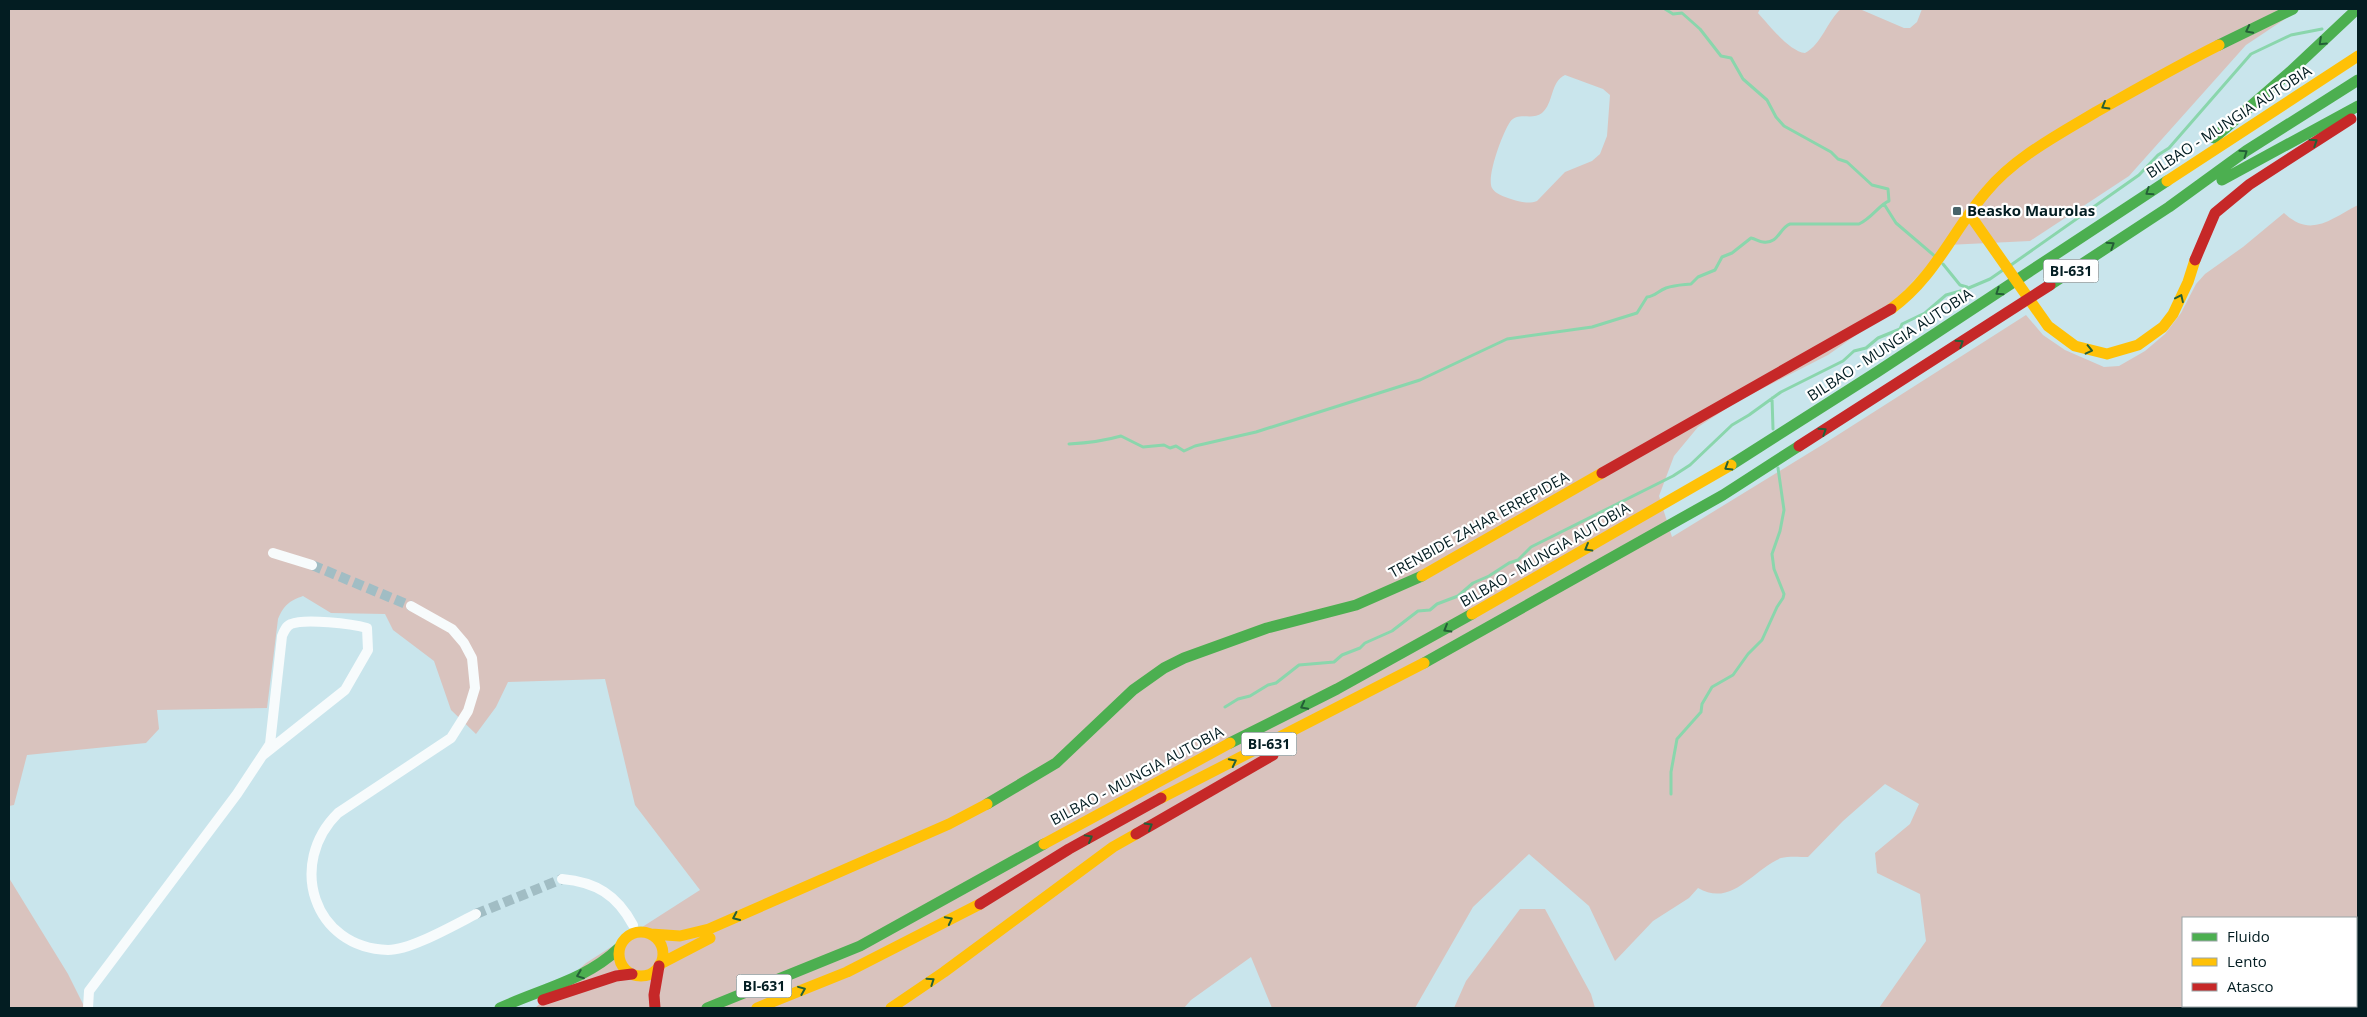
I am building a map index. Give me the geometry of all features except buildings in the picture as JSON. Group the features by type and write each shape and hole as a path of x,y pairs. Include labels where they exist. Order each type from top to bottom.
{"main road":[{"name":"TRENBIDE ZAHAR ERREPIDEA","path":"651,934 666,938 689,936 949,824 1020,786 1056,763 1133,690 1164,668 1218,644 1267,628 1335,612 1411,582 1766,379 1872,321 1910,295 1934,268 1970,215 1992,187 2045,142 2174,68 2293,9"},
{"path":"2190,165 2203,147 2290,72 2357,9"},
{"name":"BILBAO - MUNGIA AUTOBIA","path":"707,1008 860,946 1187,765 1337,689 1443,632 1710,478 1774,438 1878,372 2358,56"},
{"name":"BILBAO - MUNGIA AUTOBIA","path":"757,1008 847,972 976,906 1069,849 1152,803 1450,649 1706,505 2170,206 2246,151 2358,80"},
{"path":"2170,206 2253,164 2358,106"},
{"path":"1970,215 2048,326 2075,346 2107,354 2138,345 2164,327 2173,314 2188,282 2205,230 2215,213 2250,184 2358,114"},
{"path":"891,1008 944,972 1113,847 1362,704 1383,683"},
{"name":"TRENBIDE ZAHAR ERREPIDEA","path":"660,965 694,945 746,923 813,884"},
{"path":"500,1008 597,969 609,960 629,935 640,932 651,934 662,947 654,995 655,1008"},
{"path":"619,948 620,961 627,971 635,975 654,995"},
{"path":"518,1008 616,976 650,974 660,965"}],"street":[{"path":"273,553 312,565"},
{"path":"411,606 452,629 464,643 472,658 475,688 468,711 451,738 338,813 330,821 317,841 313,854 311,872 313,898 324,917 345,937 358,944 389,950 402,948 476,914"},
{"path":"88,1008 89,991 237,794 270,744 282,636 285,628 300,622 350,624 367,628 368,650 345,690 263,755"},
{"path":"562,879 588,883 608,893 623,909 632,925"}],"shaded area":[{"path":"9,9 1760,9 1758,13 1786,43 1792,48 1805,53 1816,44 1841,9 1862,10 1904,28 1910,28 1917,22 1922,9 2300,9 2246,45 2129,176 2030,241 1947,245 1876,321 1828,355 1738,401 1698,427 1674,456 1659,496 1672,537 1822,445 2026,315 2043,335 2065,350 2104,367 2119,366 2145,351 2165,334 2181,313 2196,284 2205,274 2243,247 2284,213 2303,225 2312,225 2321,224 2358,205 2358,1008 1879,1008 1926,941 1920,894 1877,873 1875,853 1910,824 1919,804 1885,784 1843,821 1808,857 1781,858 1732,890 1710,893 1698,888 1689,898 1653,921 1615,961 1589,906 1529,854 1473,907 1415,1008 1272,1008 1251,957 1191,1000 1184,1008 535,1008 586,963 700,890 635,805 605,679 508,682 496,707 476,734 451,710 434,661 393,630 385,614 331,613 303,596 288,604 282,610 278,619 267,708 157,710 159,729 146,743 27,755 14,805 9,806","holes":["1565,75 1603,89 1610,95 1607,136 1600,154 1592,161 1565,172 1537,201 1521,202 1498,194 1493,190 1491,182 1493,165 1507,127 1513,119 1542,113 1549,104 1557,82"]},
{"path":"9,878 68,974 85,1008 9,1008"},
{"path":"1520,909 1545,909 1591,994 1595,1008 1454,1008 1466,981"}],"waterway":[{"path":"1069,444 1095,442 1121,436 1143,447 1164,445 1170,448 1176,446 1184,451 1195,446 1256,432 1420,380 1507,339 1592,327 1637,313 1647,297 1669,287 1691,284 1698,277 1715,270 1722,257 1732,253 1751,238 1762,242 1772,241 1790,224 1859,224 1889,201 1888,189 1872,185 1847,162 1838,159 1831,152 1784,126 1776,117 1767,100 1743,79 1731,58 1721,56 1700,29 1682,13 1673,14 1665,9"},
{"path":"2011,265 2139,175 2158,155 2169,148 2251,54 2291,35 2322,29"},
{"path":"1884,204 1896,223 1937,258"},
{"path":"1943,264 1960,285 1967,287"},
{"path":"1225,707 1238,699 1250,696 1268,685 1276,683 1299,665 1334,662 1342,655 1392,631 1418,611 1430,610 1437,604 1458,596 1473,583 1518,560 1531,547 1673,476 1690,465 1732,425 1781,392 1843,361 1854,351 1866,348 1878,338 1900,329 1902,324 1925,313 1946,295 1990,279 2003,270"},
{"path":"1772,398 1773,429"},
{"path":"1671,794 1671,772 1677,739 1701,712 1702,704 1712,687 1733,675 1748,654 1762,640 1783,598 1784,594 1774,569 1772,554 1780,531 1784,510 1778,468"}],"tunnel":[{"path":"312,565 411,606"},
{"path":"476,914 562,879"}],"traffic: fast":[{"path":"2219,45 2293,9"},
{"path":"2214,138 2290,72 2357,9"},
{"path":"2050,285 2169,207 2246,151 2358,80"},
{"path":"2222,180 2358,106"},
{"path":"1731,465 1877,372 2167,181"},
{"path":"1424,663 1723,495 1799,446"},
{"path":"987,804 1056,763 1133,690 1164,668 1184,658 1267,628 1356,605 1422,576"},
{"path":"1230,743 1337,689 1472,614"},
{"path":"707,1008 860,946 1044,844"},
{"path":"500,1008 578,976 606,959 619,948"}],"traffic: slow":[{"path":"1891,309 1920,283 1974,207 1997,179 2010,168 2052,138 2096,112 2219,45"},
{"path":"2167,181 2358,56"},
{"path":"1970,215 2048,326 2075,346 2107,354 2138,345 2163,327 2173,314 2188,282 2195,260"},
{"path":"1472,614 1731,465"},
{"path":"1422,576 1602,473"},
{"path":"1161,798 1424,663"},
{"path":"1044,844 1230,743"},
{"path":"651,934 680,936 709,929 949,824 987,804"},
{"path":"891,1008 944,972 1113,847 1136,834"},
{"path":"757,1008 847,972 980,904"},
{"path":"641,932 653,936 659,942 663,954 659,966 653,972 641,976 629,972 623,966 619,954 623,942 629,936 641,932"},
{"path":"660,964 710,938"}],"traffic: jam":[{"path":"2195,260 2215,213 2250,184 2351,119"},
{"path":"1799,446 2050,285"},
{"path":"1602,473 1891,309"},
{"path":"1136,834 1273,755"},
{"path":"980,904 1069,849 1161,798"},
{"path":"655,1008 654,995 659,966"},
{"path":"543,1000 616,976 632,974"}],"place":[{"name":"Beasko Maurolas","path":"1957,211"}]}
